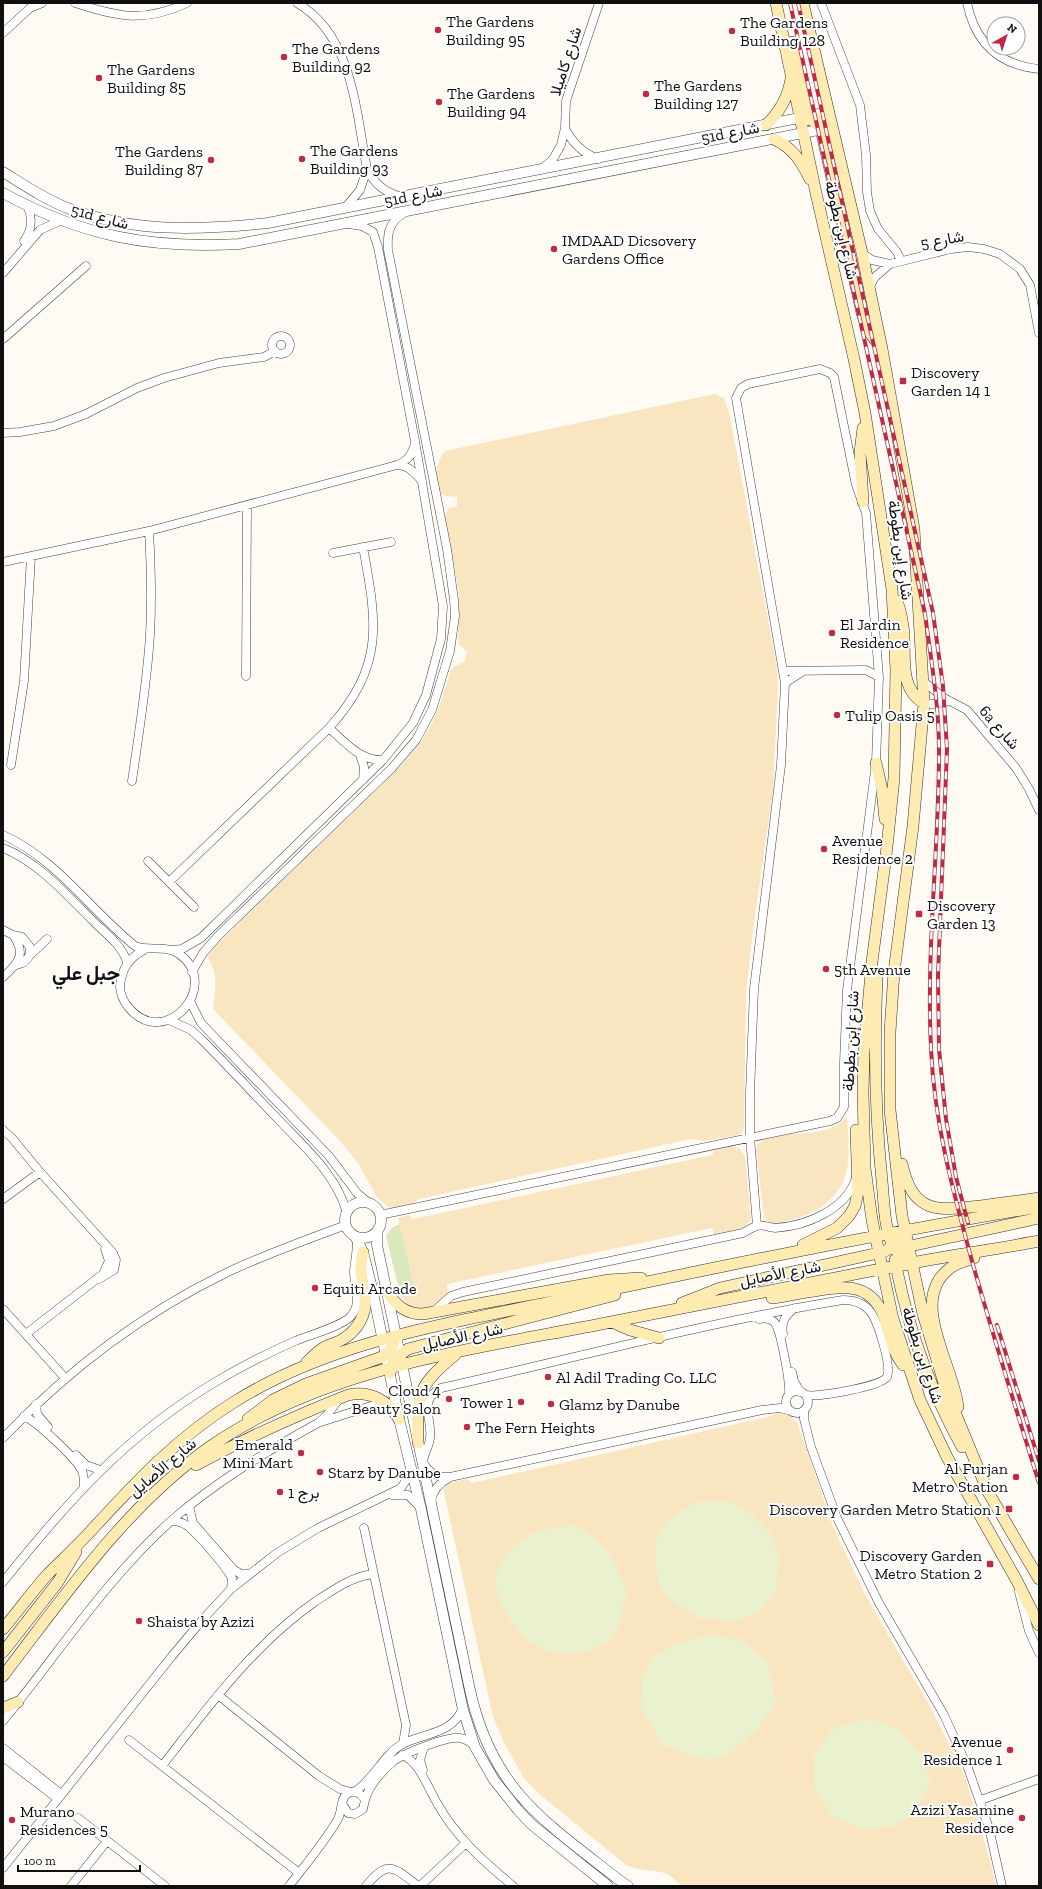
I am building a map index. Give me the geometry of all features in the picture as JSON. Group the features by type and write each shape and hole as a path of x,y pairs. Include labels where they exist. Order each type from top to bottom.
{"main road":[{"name":"شارع إبن بطوطة","path":"803,3 829,112 827,128 862,253 882,349 914,525 924,703 914,819 892,1002 890,1080 892,1138 904,1230 913,1244 911,1263 934,1353 961,1429 988,1492 1039,1579"},
{"name":"شارع إبن بطوطة","path":"776,5 865,413 892,590 896,670 894,778 887,847 877,916 864,1051 863,1092 865,1168 875,1235 893,1319 911,1377 930,1424 944,1452 1017,1581 1039,1625"},
{"path":"776,5 787,24 807,106 812,115 827,128 862,313 870,333 882,349"},
{"path":"766,125 777,113 784,102 790,86 791,74"},
{"path":"801,118 814,121 827,128"},
{"path":"774,139 786,146 796,155 816,193"},
{"path":"863,502 860,452 865,413"},
{"path":"892,590 901,616 907,682 917,698 924,703"},
{"path":"876,763 883,795 887,847"},
{"path":"787,1252 837,1228 846,1219 857,1200 858,1051 865,962 877,916"},
{"path":"877,916 878,962 874,1079 878,1142 889,1232 898,1278 910,1323 930,1380 952,1428 988,1492"},
{"path":"892,1138 898,1149 907,1183 916,1196 929,1205 937,1208 953,1209 1039,1198"},
{"name":"شارع الأصايل","path":"391,1356 396,1336 787,1252 889,1232 1039,1207"},
{"path":"887,1219 890,1223 896,1224 900,1222 902,1216"},
{"path":"663,1311 720,1288 867,1256 913,1244 1039,1218"},
{"path":"882,1269 904,1230"},
{"path":"875,1235 911,1263"},
{"path":"863,1237 869,1240 872,1244 872,1251 867,1256"},
{"name":"شارع الأصايل","path":"3,1629 48,1574 86,1536 155,1462 192,1430 235,1401 278,1378 329,1356 391,1356 413,1362 663,1311 911,1263 995,1250 1039,1241"},
{"path":"913,1244 913,1255 917,1260 923,1261"},
{"path":"961,1429 954,1387 937,1334 931,1302 937,1282 950,1268 995,1250"},
{"path":"302,1367 322,1349 343,1339 351,1333 360,1323 365,1303 360,1268 363,1252"},
{"path":"884,1281 885,1277 890,1273 894,1274 898,1278"},
{"path":"387,1290 392,1298 409,1313 430,1313 608,1280 636,1278 658,1279"},
{"path":"238,1430 257,1412 280,1397 325,1376 378,1358 391,1356 408,1349 602,1299 646,1282"},
{"path":"724,1300 751,1301 838,1287 857,1289 869,1296 878,1304 883,1315 892,1347 911,1377"},
{"path":"612,1322 630,1330 659,1338"},
{"path":"418,1443 418,1411 422,1391 432,1375 458,1352"},
{"name":"شارع الأصايل","path":"3,1676 114,1535 144,1502 167,1481 209,1448 238,1430 296,1400 391,1356"},
{"path":"167,1481 249,1436 357,1392 366,1393 384,1402 394,1412 398,1419"},
{"path":"3,1652 58,1582 86,1536"},
{"path":"3,1708 18,1702"}],"street":[{"path":"3,32 30,8 42,3"},
{"path":"75,3 127,17 157,14 187,3"},
{"path":"296,3 324,25 340,51 351,85 367,170 380,188 390,194 400,197"},
{"name":"شارع كاميلا","path":"542,170 557,153 562,141 565,128 566,101 599,3"},
{"path":"821,3 860,105 866,155 867,192 870,211 878,229 897,252 901,261"},
{"path":"967,3 974,28 990,48 1012,63 1039,69"},
{"name":"51d شارع","path":"3,172 41,196 82,213 120,223 161,228 202,229 268,223 598,159 829,112"},
{"path":"565,128 569,136 580,149 598,159"},
{"name":"51d شارع","path":"3,193 28,207 60,221 114,237 173,245 209,246 239,244 827,128"},
{"path":"345,208 360,190 367,170"},
{"path":"3,176 12,182 23,184"},
{"path":"3,267 29,235 32,221 28,207"},
{"path":"192,972 203,954 218,936 392,768 424,728 439,693 453,635 454,600 447,549 388,250 387,238 389,229 397,217 404,212"},
{"path":"3,273 40,230 60,221"},
{"path":"171,950 180,955 187,962 192,972 194,986 190,1001 182,1012 169,1020 160,1022 142,1018 134,1013 125,1002 120,989 121,975 127,962 144,950 153,948 171,950 182,949 201,938 383,760 403,737 421,709 430,682 441,638 442,592 423,482 375,236 369,229 345,224"},
{"name":"شارع 5","path":"869,288 875,277 890,264 968,248 984,249 1000,254 1020,269 1030,285 1039,333"},
{"path":"862,253 878,262 890,264"},
{"path":"3,339 86,266"},
{"path":"3,433 20,432 54,426 86,414 137,388 164,378 219,363 264,357 275,351"},
{"path":"380,1215 750,1137 830,1121 837,1118 844,1107 844,1056 847,990 876,763 879,658 866,513 856,485 835,383 830,372 820,369 744,386 737,394 736,404 785,683 780,765 754,989 750,1137 757,1226"},
{"path":"3,562 149,531 397,465 409,457 415,441"},
{"path":"397,465 410,469 423,482"},
{"path":"246,676 247,506"},
{"path":"132,781 144,704 150,635 152,593 149,531"},
{"path":"333,553 391,542"},
{"path":"169,882 329,728 350,703 363,680 373,641 373,602 363,547"},
{"path":"11,765 25,667 31,556"},
{"path":"866,670 879,658"},
{"path":"784,671 802,672 866,670 879,677"},
{"path":"785,683 802,672"},
{"name":"6a شارع","path":"923,681 950,701 961,705 967,710 1001,748 1016,768 1037,799 1039,810"},
{"path":"924,703 933,704 950,701"},
{"path":"329,728 360,755 371,759 383,760"},
{"path":"360,755 364,767 363,780"},
{"path":"3,835 22,845 48,864 124,937 135,946 144,950"},
{"path":"3,848 27,861 61,890 120,948 127,962"},
{"path":"148,861 194,907"},
{"path":"3,930 13,935 22,936 28,943 29,956"},
{"path":"13,935 17,940 20,953 16,965"},
{"path":"3,977 16,965 23,963 47,939"},
{"path":"190,1001 201,1023 329,1156 357,1193 374,1206 380,1215 380,1224 377,1231 377,1245 396,1336 391,1356 398,1419 421,1508 463,1707 475,1747 494,1780 518,1810 608,1886"},
{"path":"169,1020 191,1030 201,1039 309,1152 328,1174 340,1194 347,1213 346,1225 356,1238 363,1252 391,1356 418,1443 474,1711 489,1750 511,1786 539,1817 628,1886"},
{"path":"3,1125 40,1172 102,1243 108,1254 109,1261 106,1270 99,1279 65,1302 26,1334"},
{"path":"3,1130 12,1138"},
{"path":"430,1313 439,1308 451,1296 463,1292 743,1233 757,1226 775,1228 788,1226 833,1209 848,1194 856,1179 857,1171"},
{"path":"3,1199 40,1172"},
{"path":"347,1213 354,1205 364,1202 370,1204"},
{"path":"3,1438 36,1404 65,1378 97,1352 138,1323 182,1296 252,1261 346,1225"},
{"path":"356,1238 369,1237 377,1231"},
{"path":"3,1582 56,1517 84,1486 100,1470 168,1413 217,1381 269,1353 347,1319 354,1311 357,1304 354,1273 356,1238"},
{"path":"423,1462 431,1436 428,1404 433,1393 441,1388 731,1321 795,1308 850,1300 863,1305 868,1309 875,1320 889,1370 885,1380 878,1384 819,1396 794,1391 782,1402 762,1410"},
{"path":"795,1308 784,1319 782,1328 793,1377 808,1402 804,1411 808,1438 821,1478 847,1539 890,1623 947,1721 981,1800 1002,1886"},
{"path":"3,1309 65,1378"},
{"path":"731,1321 739,1323 767,1318 775,1323 789,1381 785,1404 800,1420 804,1433 808,1438"},
{"path":"3,1721 111,1585 172,1521 189,1506 244,1466 318,1423 327,1415 340,1398"},
{"path":"36,1404 37,1414 42,1422 82,1462 100,1470"},
{"path":"318,1423 374,1405"},
{"path":"423,1462 431,1472 443,1477 450,1477 762,1410 780,1408 791,1412 804,1411"},
{"path":"24,1416 38,1425 79,1466 84,1475 84,1486"},
{"path":"3,1868 180,1646 231,1589 277,1553 318,1528 360,1506 401,1488 412,1471"},
{"path":"431,1502 435,1489 444,1480 450,1477"},
{"path":"387,1495 408,1495 414,1499 421,1508"},
{"path":"189,1506 193,1523 234,1570 241,1574 249,1574"},
{"path":"172,1521 181,1522 189,1527 210,1551 232,1578 231,1589"},
{"path":"364,1528 406,1725 403,1744"},
{"path":"162,1766 218,1695 252,1656 300,1613 354,1578 374,1574"},
{"path":"1017,1581 1027,1624 1039,1653"},
{"path":"218,1695 319,1776 338,1794 346,1811 355,1814"},
{"path":"289,1886 325,1840 339,1818 345,1796 365,1783 388,1754 403,1744 452,1724 459,1717 463,1707"},
{"path":"406,1725 411,1732 418,1737"},
{"path":"427,1784 420,1760 428,1746 428,1734"},
{"path":"325,1840 345,1820 363,1809 364,1800 368,1790 386,1769 402,1755 450,1738 459,1737 468,1740 475,1747"},
{"path":"129,1740 299,1873"},
{"path":"3,1748 60,1796"},
{"path":"402,1755 414,1762 446,1817 466,1844 512,1886"},
{"path":"3,1757 60,1796"},
{"path":"319,1776 340,1789 359,1793 364,1800"},
{"path":"981,1800 1039,1779"},
{"path":"78,1818 165,1886"},
{"path":"71,1886 107,1840"},
{"path":"366,1886 378,1872 389,1868 400,1872 419,1886 466,1844"}],"green space":[{"path":"400,1224 415,1291 400,1294 386,1236 393,1227"},
{"path":"701,1501 730,1502 752,1514 771,1534 779,1561 776,1590 758,1613 737,1620 699,1618 673,1601 659,1586 656,1565 656,1541 665,1524 683,1510"},
{"path":"572,1526 592,1537 607,1552 619,1572 627,1594 617,1629 610,1639 592,1649 581,1652 559,1653 539,1647 524,1636 518,1629 501,1602 496,1584 496,1576 500,1565 507,1554 515,1545 525,1538 547,1529"},
{"path":"709,1635 741,1640 768,1663 776,1703 758,1728 729,1755 704,1760 662,1744 641,1708 642,1676 655,1656 675,1645"},
{"path":"869,1718 898,1729 922,1756 930,1782 915,1814 893,1826 862,1829 831,1815 815,1788 813,1758 833,1729"}],"sand":[{"path":"715,394 724,398 730,416 777,668 778,687 773,790 753,930 746,994 744,1128 742,1133 705,1141 691,1139 419,1199 414,1203 394,1209 388,1207 376,1196 358,1163 340,1141 213,1009 215,976 211,963 207,957 217,944 399,768 417,747 429,729 443,697 451,670 455,666 465,662 467,652 458,643 459,592 444,518 449,508 457,506 457,497 444,495 439,491 436,480 437,467 445,451"},
{"path":"847,1115 849,1153 848,1164 846,1175 834,1196 820,1208 804,1216 780,1223 770,1223 767,1221 764,1218 756,1149 758,1144 768,1138 779,1135 815,1132 827,1129 838,1124"},
{"path":"732,1146 740,1149 745,1157 751,1219 744,1227 740,1229 714,1234 712,1228 447,1284 448,1293 439,1302 431,1307 422,1309 409,1307 400,1294 415,1290 398,1218 409,1215 413,1219 712,1155 714,1151"},
{"path":"778,1412 787,1414 797,1422 834,1529 863,1590 929,1704 965,1777 990,1860 996,1886 681,1886 674,1879 661,1872 640,1869 625,1864 539,1794 523,1777 503,1740 493,1717 443,1488 448,1484 457,1481 467,1479 472,1483 772,1416"}],"railway":[{"path":"790,3 925,614 932,665 938,717 939,751 931,937 930,1011 933,1076 940,1129 951,1182 972,1261 996,1345 1039,1483"},
{"path":"798,3 933,613 943,686 947,749 938,975 939,1049 946,1119 956,1177 968,1223"},
{"path":"997,1325 1039,1461"}],"place":[{"name":"The Gardens Building 95","path":"438,30"},
{"name":"The Gardens Building 128","path":"732,31"},
{"name":"The Gardens Building 92","path":"284,57"},
{"name":"The Gardens Building 85","path":"99,78"},
{"name":"The Gardens Building 127","path":"646,94"},
{"name":"The Gardens Building 94","path":"439,102"},
{"name":"The Gardens Building 93","path":"302,159"},
{"name":"The Gardens Building 87","path":"211,160"},
{"name":"IMDAAD Dicsovery Gardens Office","path":"554,249"},
{"name":"Discovery Garden 14 1","path":"903,381"},
{"name":"El Jardin Residence","path":"832,633"},
{"name":"Tulip Oasis 5","path":"837,715"},
{"name":"Avenue Residence 2","path":"824,849"},
{"name":"Discovery Garden 13","path":"919,914"},
{"name":"5th Avenue","path":"826,969"},
{"name":"Equiti Arcade","path":"315,1288"},
{"name":"Al Adil Trading Co. LLC","path":"548,1377"},
{"name":"Cloud 4 Beauty Salon","path":"449,1399"},
{"name":"Tower 1","path":"521,1402"},
{"name":"Glamz by Danube","path":"551,1404"},
{"name":"The Fern Heights","path":"467,1427"},
{"name":"Emerald Mini Mart","path":"301,1453"},
{"name":"Starz by Danube","path":"320,1472"},
{"name":"Al Furjan Metro Station","path":"1016,1477"},
{"name":"برج 1","path":"280,1492"},
{"name":"Discovery Garden Metro Station 1","path":"1009,1509"},
{"name":"Discovery Garden Metro Station 2","path":"990,1564"},
{"name":"Shaista by Azizi","path":"139,1621"},
{"name":"Avenue Residence 1","path":"1010,1750"},
{"name":"Azizi Yasamine Residence","path":"1022,1818"},
{"name":"Murano Residences 5","path":"12,1820"}],"district":[{"name":"جبل علي","path":"86,973"}]}
